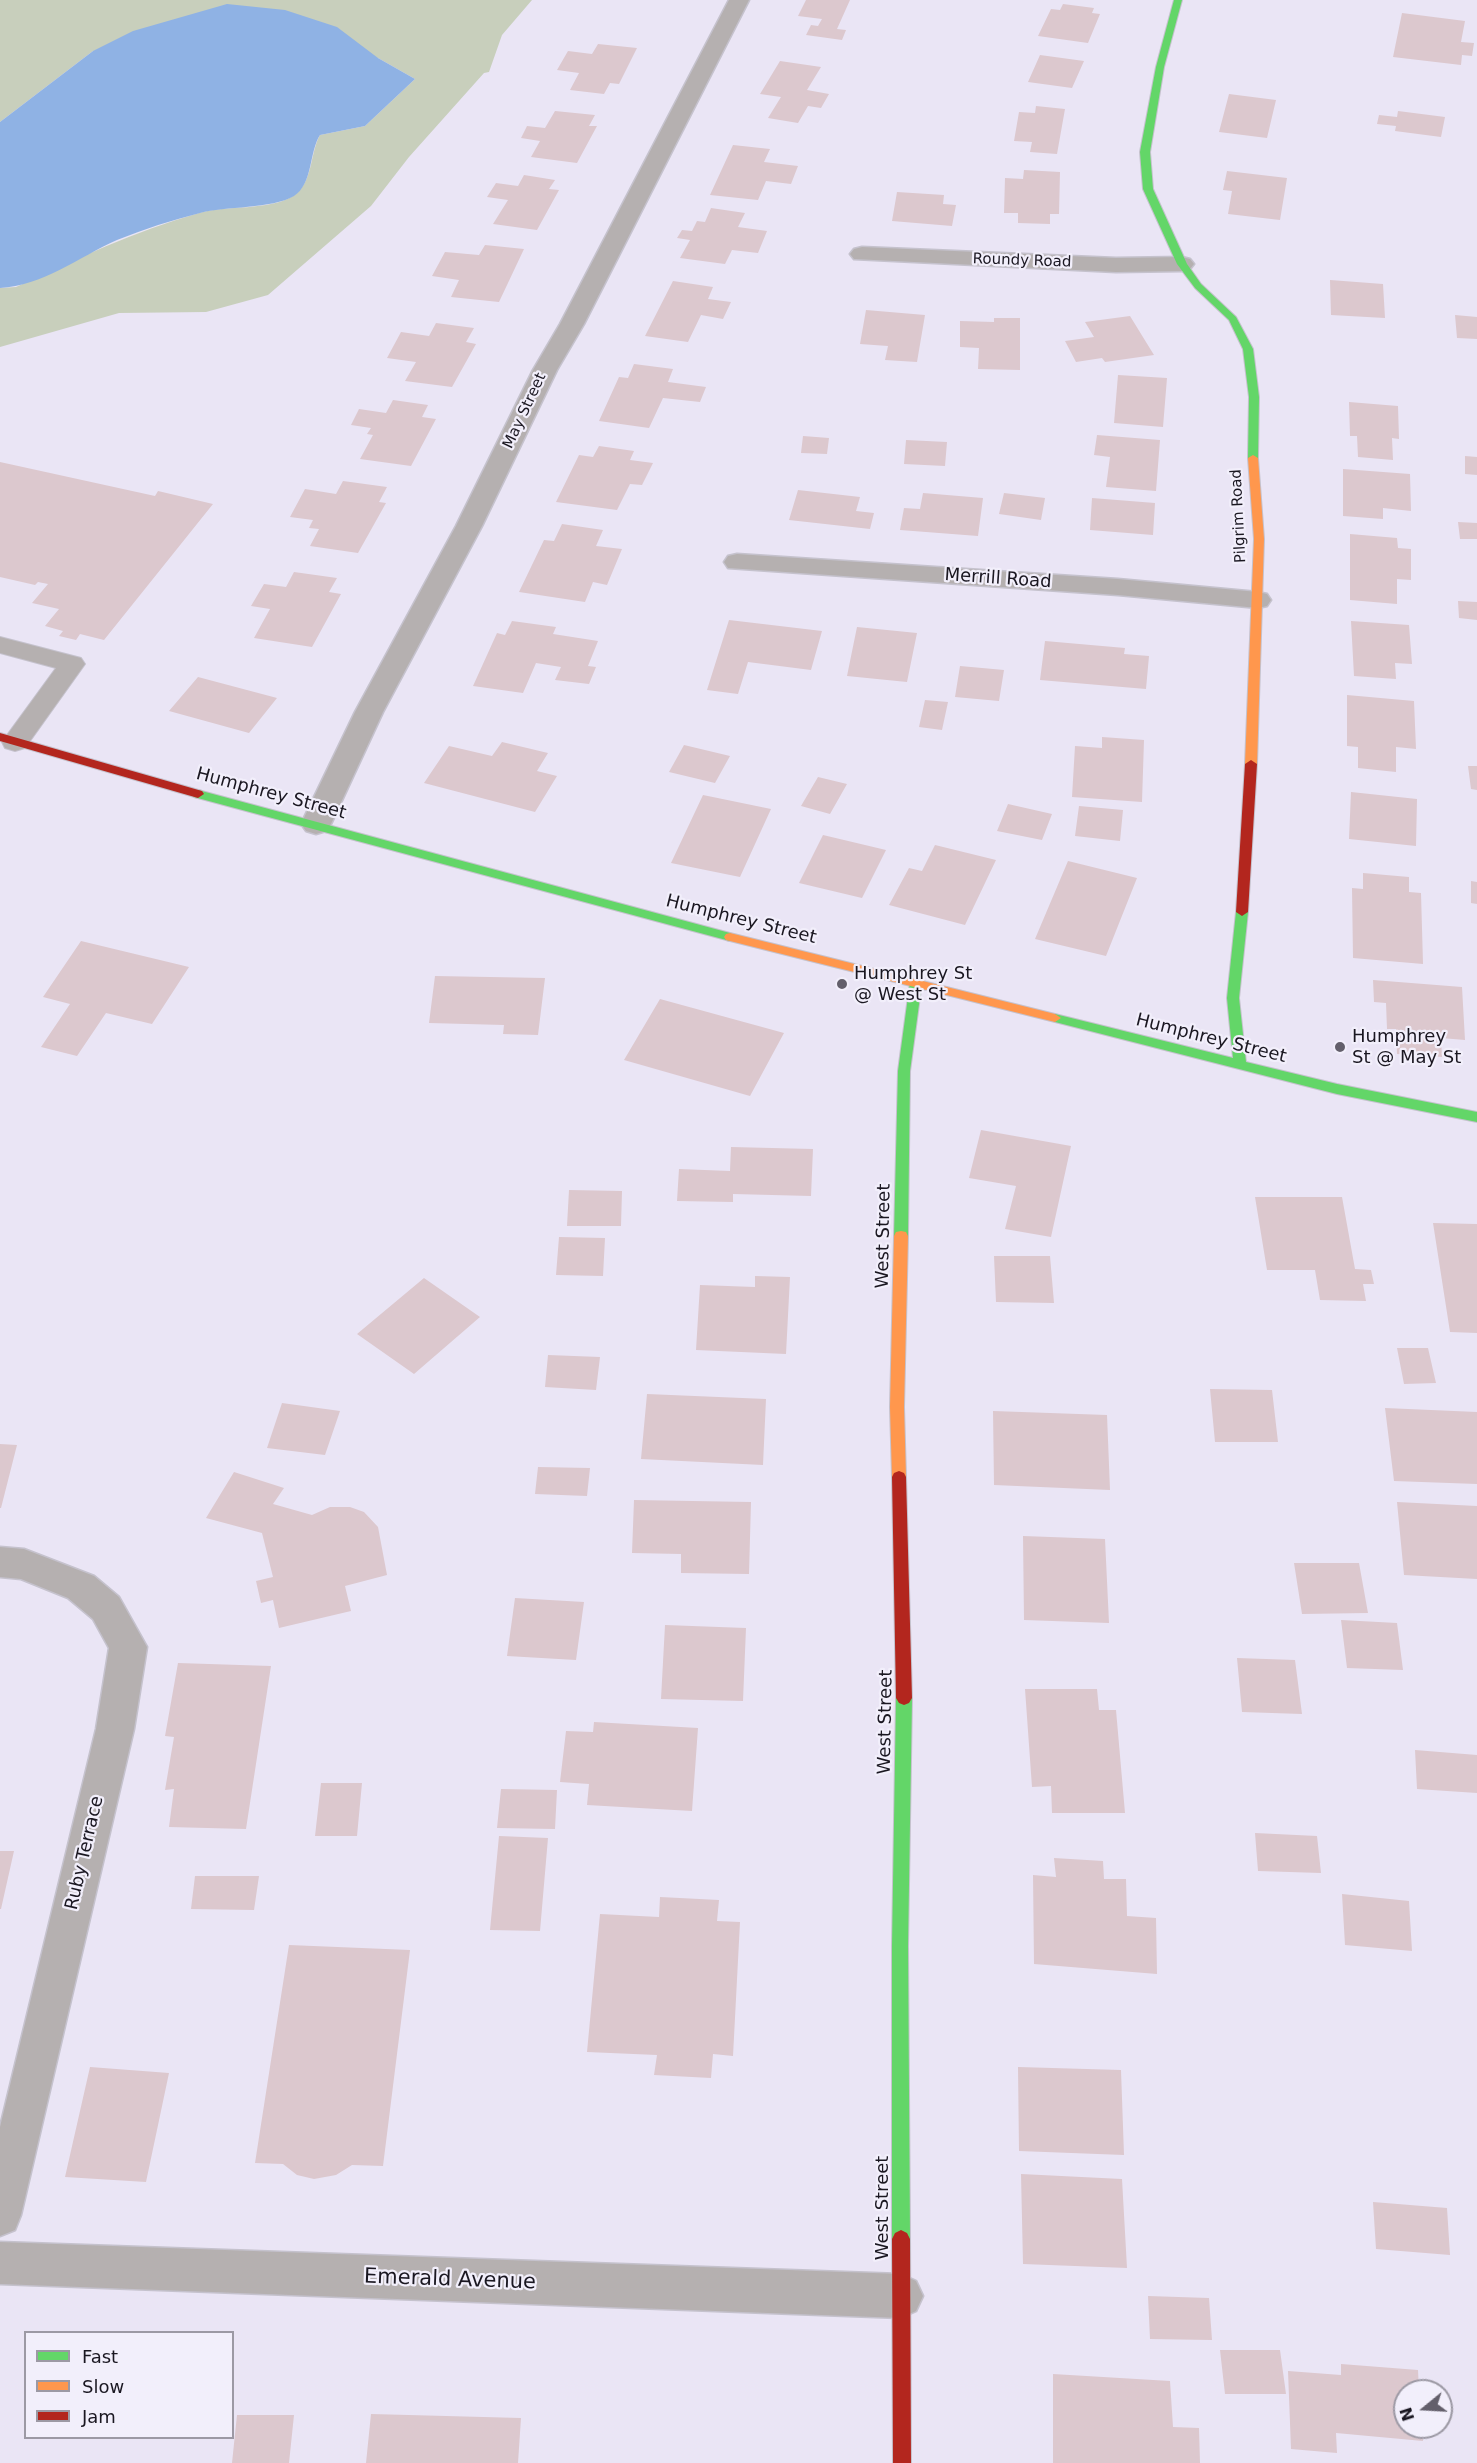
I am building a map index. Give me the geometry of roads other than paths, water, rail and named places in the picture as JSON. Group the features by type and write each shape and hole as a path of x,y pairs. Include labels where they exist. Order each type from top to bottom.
{"street":[{"name":"May Street","path":"316,824 369,712 474,517 545,370 572,324 739,0"},
{"name":"Pilgrim Road","path":"1178,0 1160,67 1145,152 1148,189 1182,264 1198,286 1233,319 1248,349 1254,397 1253,455 1259,539 1254,725 1241,927 1233,998 1240,1064"},
{"name":"Roundy Road","path":"862,254 1116,265 1182,264"},
{"name":"Merrill Road","path":"737,562 1118,587 1258,600"},
{"name":"Humphrey Street","path":"8,740 188,791 731,937 1337,1089 1477,1117"},
{"name":"West Street","path":"902,2463 900,1947 905,1668 897,1407 904,1071 916,982"},
{"name":"Ruby Terrace","path":"0,1562 24,1564 81,1587 106,1608 128,1647 115,1729 0,2215"},
{"name":"Emerald Avenue","path":"0,2263 901,2296"}],"lane":[{"path":"0,645 72,664 8,740"}],"water":[{"path":"227,4 285,10 337,27 378,58 415,79 365,126 320,135 305,184 294,196 274,203 210,211 137,232 31,282 0,288 0,122 93,51 133,31"}],"place":[{"name":"Humphrey St @ West St","path":"842,984"},
{"name":"Humphrey St @ May St","path":"1340,1047"}]}
